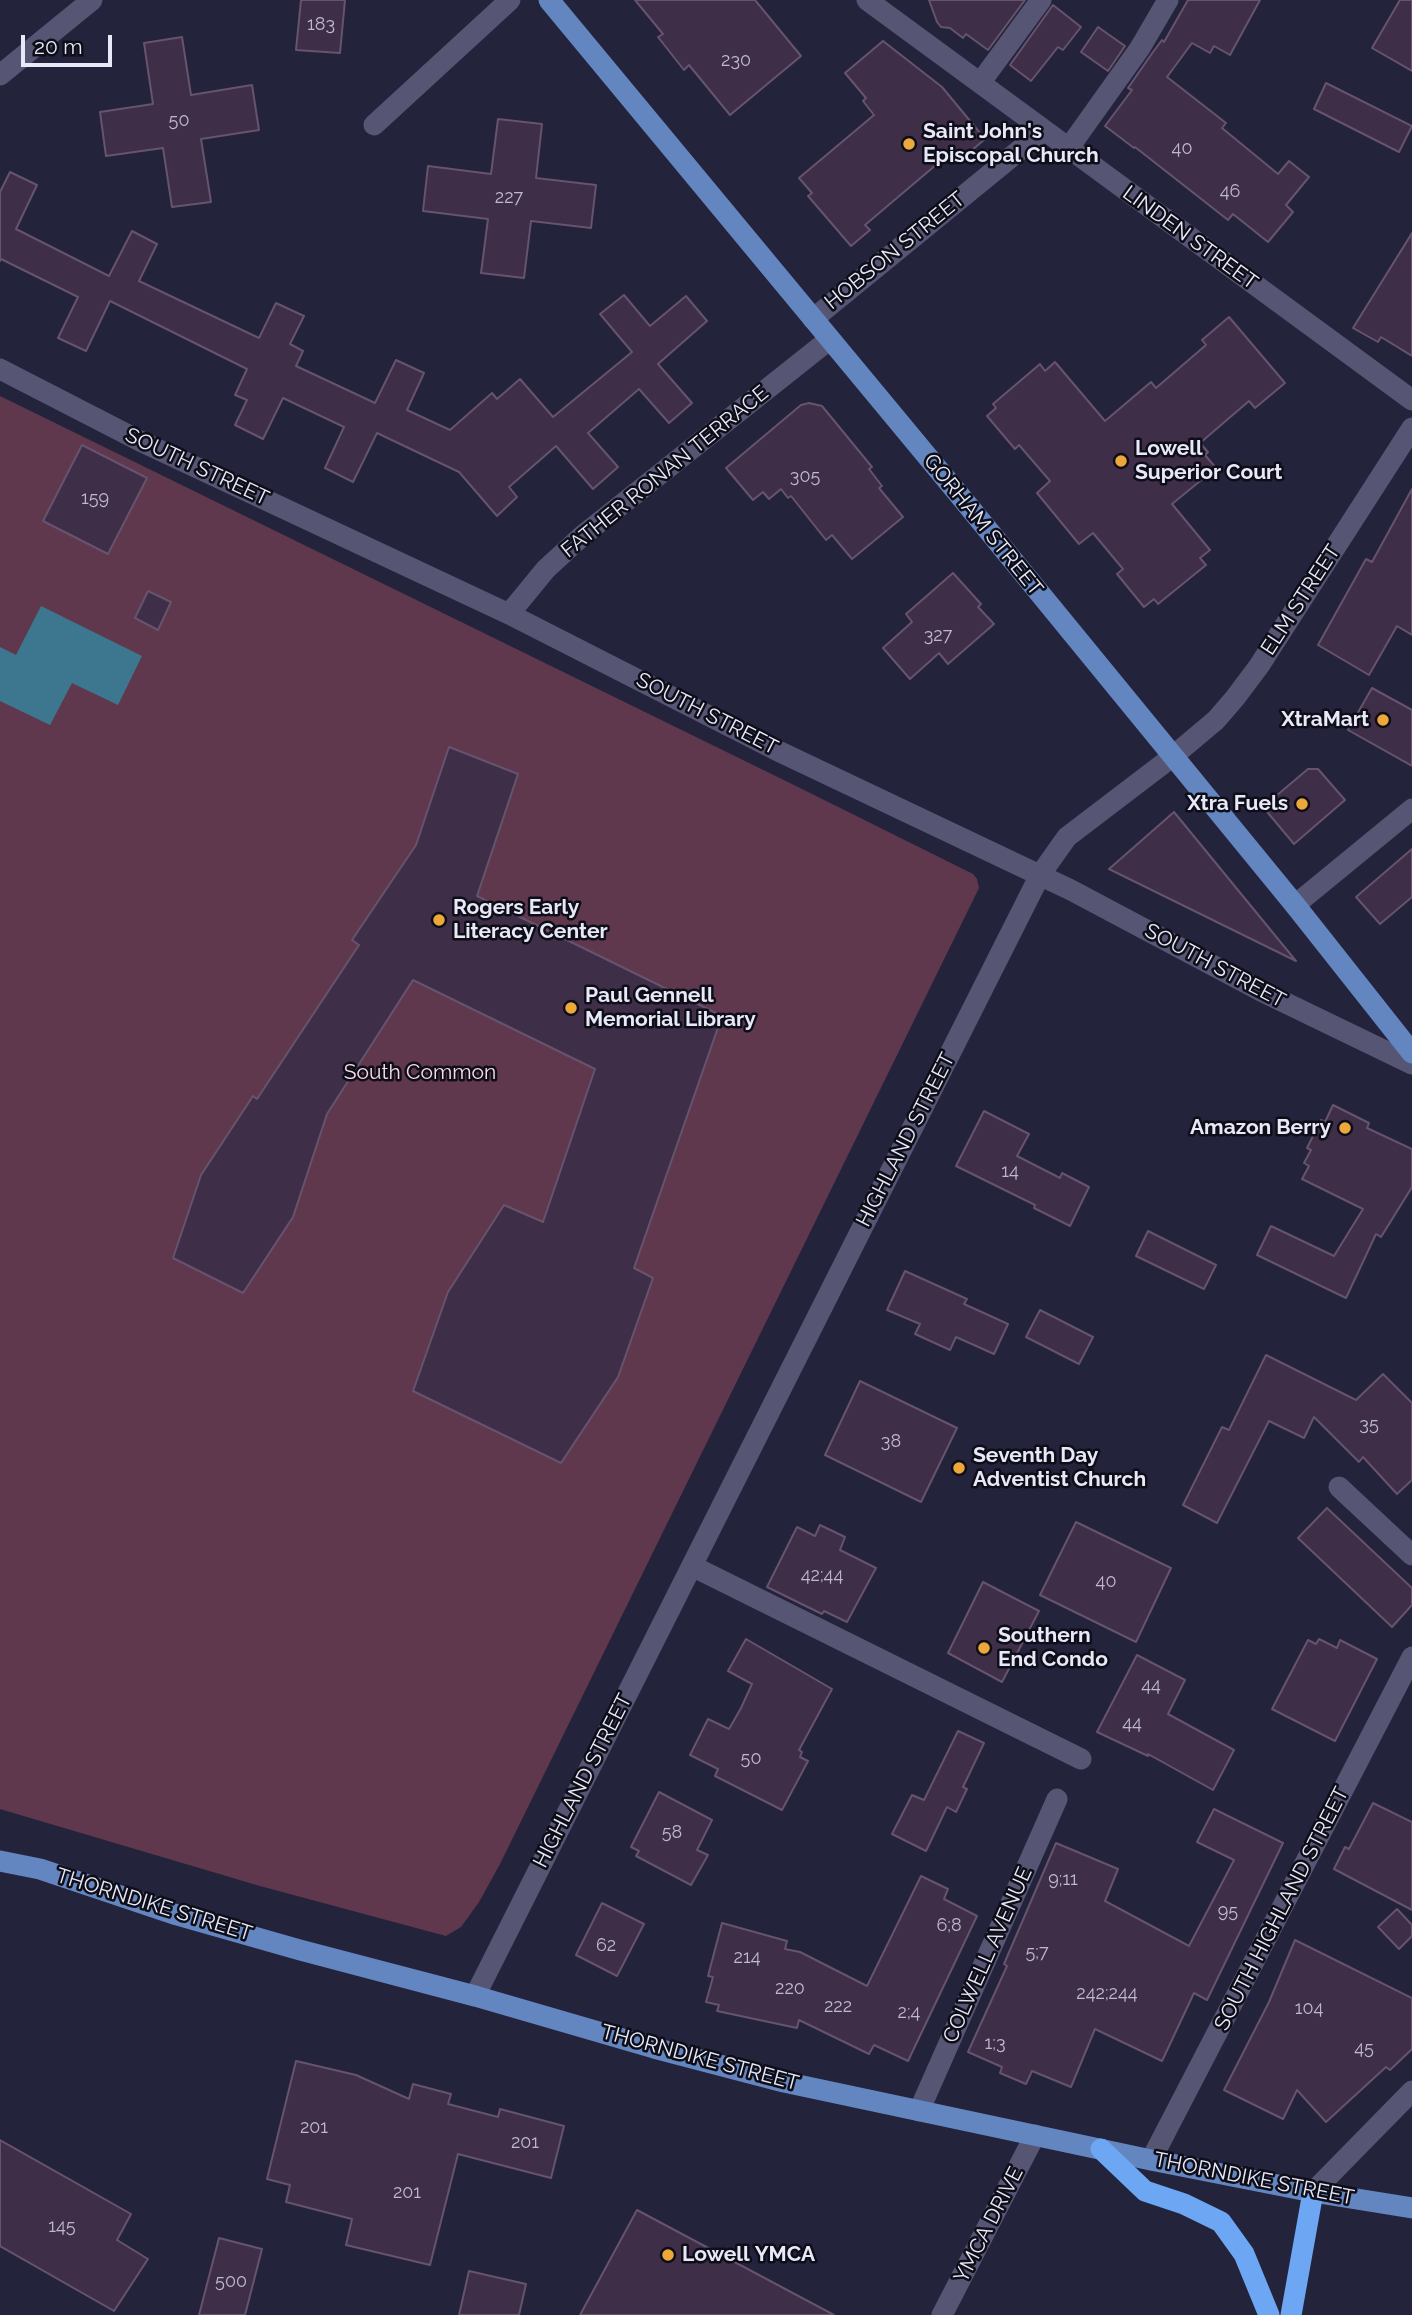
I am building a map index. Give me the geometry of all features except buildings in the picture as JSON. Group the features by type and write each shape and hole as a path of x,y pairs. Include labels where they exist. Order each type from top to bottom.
{"highway":[{"path":"1101,2150 1145,2191 1184,2204 1221,2221 1244,2254 1269,2315"},
{"path":"1291,2315 1313,2192"}],"main road":[{"name":"GORHAM STREET","path":"549,0 1295,905 1412,1054"},
{"name":"THORNDIKE STREET","path":"0,1861 40,1870 177,1915 785,2082 1101,2150 1313,2192 1412,2208"}],"street":[{"path":"0,75 92,0"},
{"path":"374,125 510,0"},
{"name":"LINDEN STREET","path":"867,0 1412,400"},
{"path":"981,83 1041,0"},
{"path":"1068,149 1140,48 1168,0"},
{"name":"HOBSON STREET","path":"813,319 1043,131"},
{"name":"FATHER RONAN TERRACE","path":"509,614 546,569 582,537 830,339"},
{"name":"SOUTH STREET","path":"0,369 140,441 509,614 776,750 1040,875 1261,991 1412,1064"},
{"name":"ELM STREET","path":"1172,757 1216,720 1259,666 1412,428"},
{"name":"HIGHLAND STREET","path":"475,1996 1040,875 1068,837 1172,757"},
{"path":"1295,905 1412,809"},
{"path":"1339,1487 1412,1555"},
{"path":"692,1566 1081,1759"},
{"name":"SOUTH HIGHLAND STREET","path":"1151,2160 1412,1657"},
{"name":"COLWELL AVENUE","path":"919,2111 1057,1799"},
{"path":"1313,2192 1412,2091"},
{"name":"YMCA DRIVE","path":"942,2315 1035,2135"}],"green space":[{"name":"South Common","path":"0,396 798,787 973,874 977,879 979,888 500,1864 479,1902 461,1927 446,1936 260,1886 0,1809"}],"water":[{"path":"41,606 142,656 118,705 72,683 50,725 0,701 0,647 16,655"}],"place":[{"name":"Saint John's Episcopal Church","path":"909,144"},
{"name":"Lowell Superior Court","path":"1121,461"},
{"name":"XtraMart","path":"1383,720"},
{"name":"Xtra Fuels","path":"1302,804"},
{"name":"Rogers Early Literacy Center","path":"439,920"},
{"name":"Paul Gennell Memorial Library","path":"571,1008"},
{"name":"Amazon Berry","path":"1345,1128"},
{"name":"Seventh Day Adventist Church","path":"959,1468"},
{"name":"Southern End Condo","path":"984,1648"},
{"name":"Lowell YMCA","path":"668,2255"}]}
